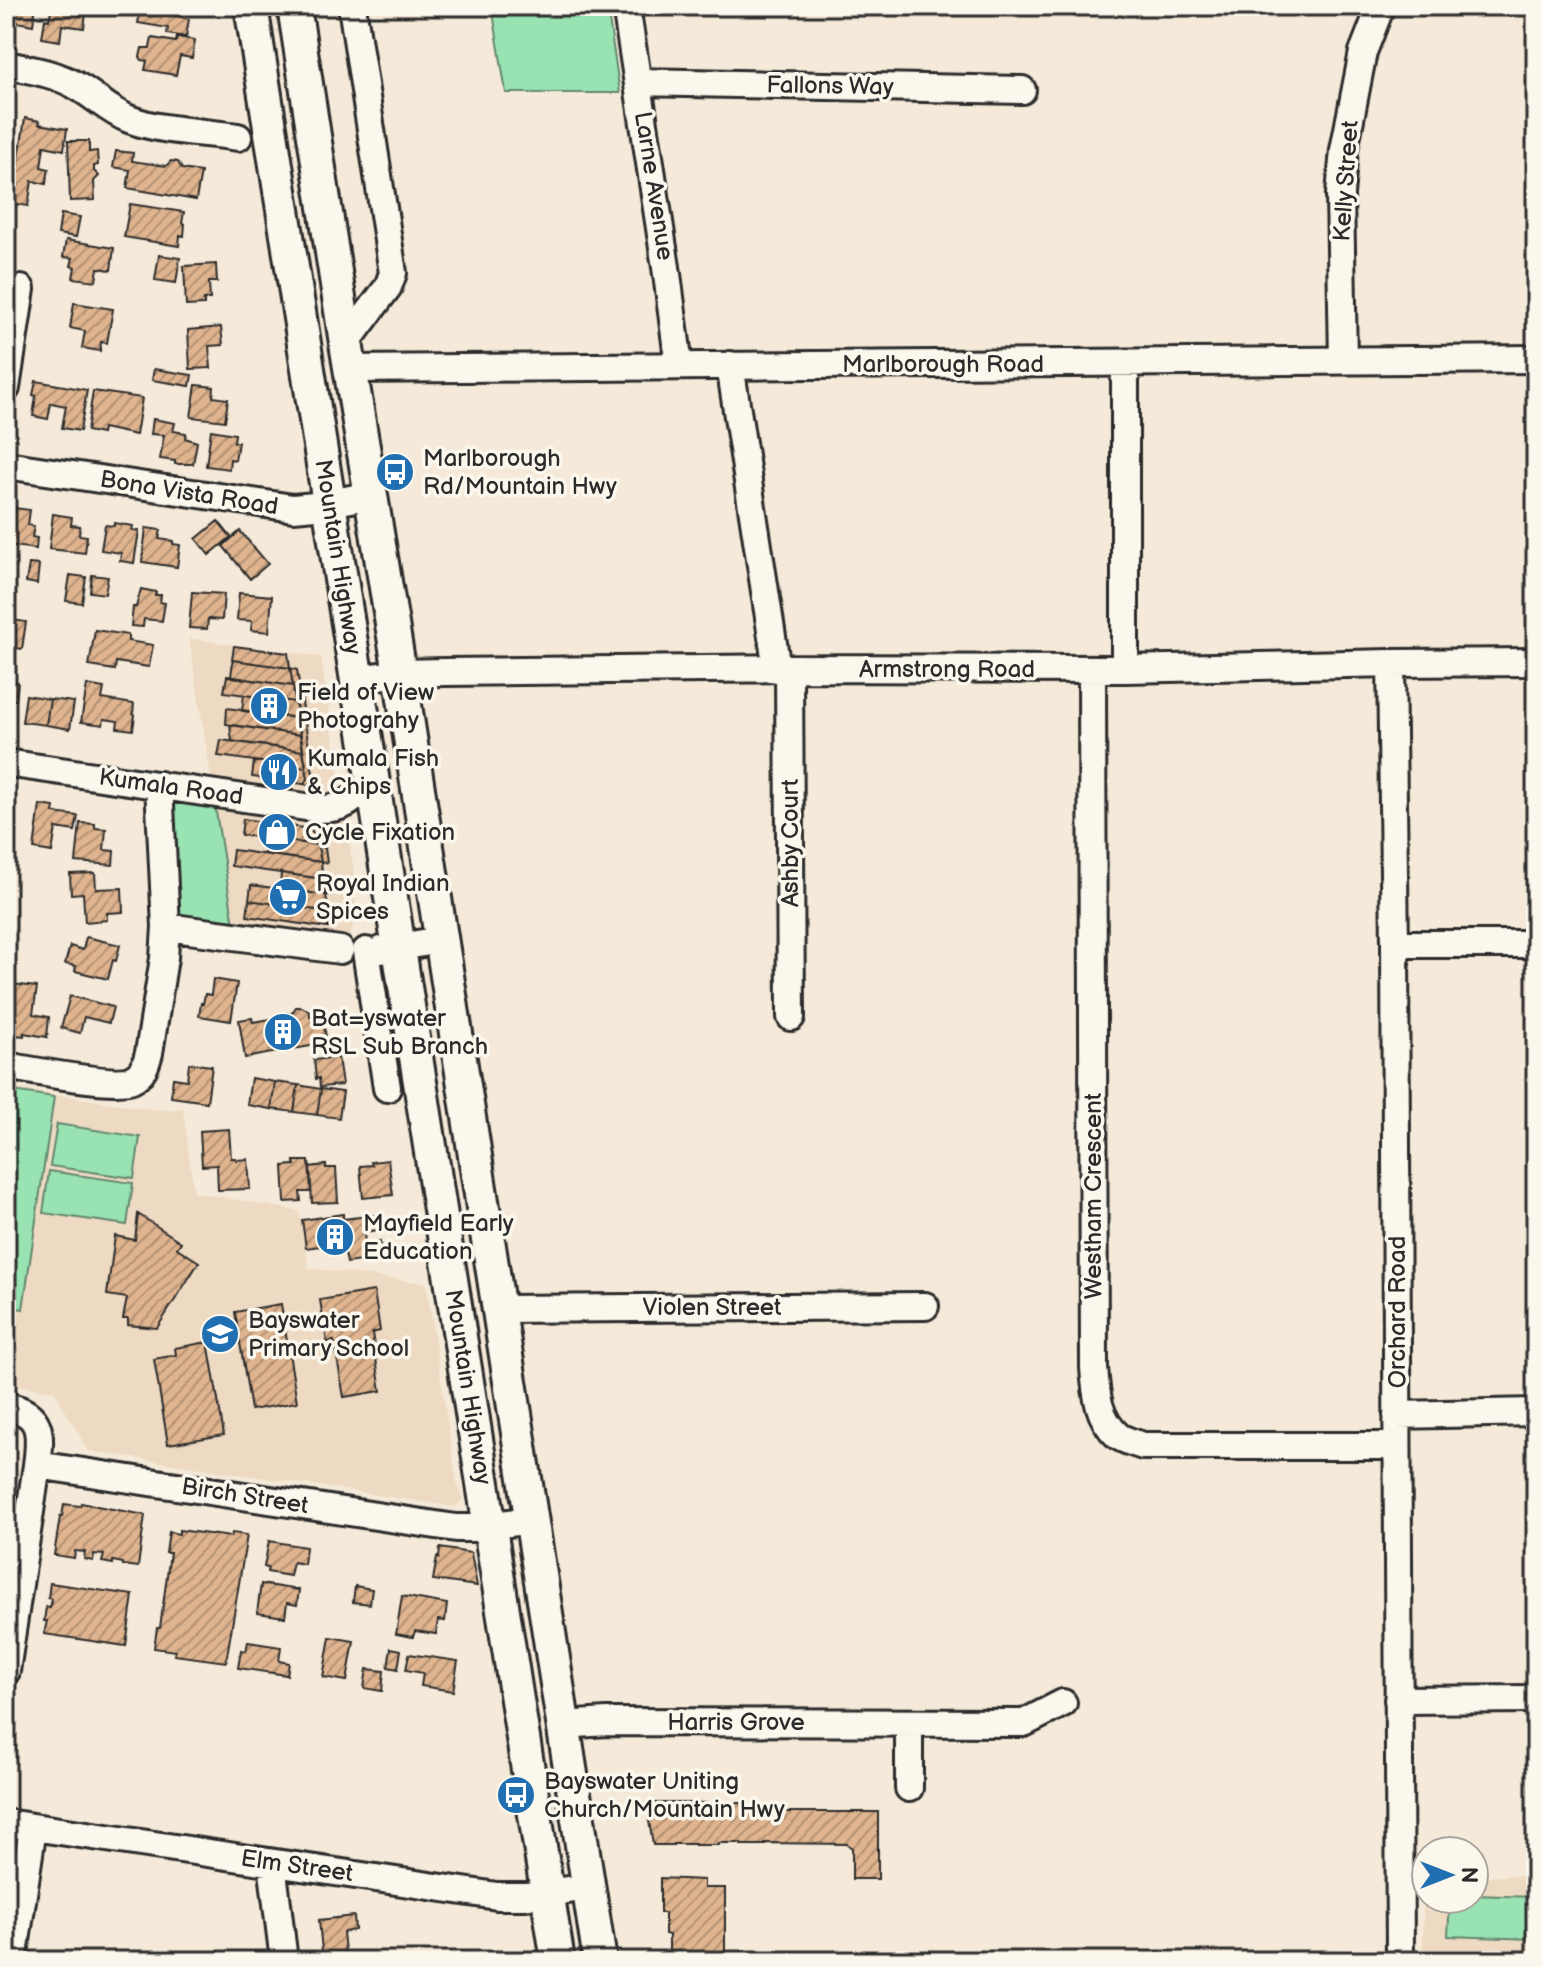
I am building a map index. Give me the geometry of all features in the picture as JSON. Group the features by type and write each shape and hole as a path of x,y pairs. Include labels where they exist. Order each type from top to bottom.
{"main road":[{"name":"Mountain Highway","path":"251,6 558,1961"},
{"name":"Mountain Highway","path":"294,6 600,1961"}],"street":[{"path":"348,356 393,273 352,6"},
{"name":"Larne Avenue","path":"626,6 679,366"},
{"name":"Kelly Street","path":"1343,360 1340,194 1344,150 1363,52 1381,6"},
{"path":"6,65 61,78 86,91 117,114 142,124 238,137"},
{"name":"Fallons Way","path":"638,82 1022,90"},
{"path":"6,388 21,289"},
{"name":"Marlborough Road","path":"348,356 679,366 1536,359"},
{"path":"1125,364 1125,669"},
{"name":"Ashby Court","path":"730,365 783,668 791,1017"},
{"name":"Bona Vista Road","path":"6,465 280,507 299,508 371,495"},
{"name":"Armstrong Road","path":"358,679 400,673 783,668 1125,669 1536,662"},
{"name":"Orchard Road","path":"1391,663 1400,1961"},
{"name":"Westham Crescent","path":"1092,669 1094,1355 1096,1396 1101,1414 1120,1437 1143,1446 1397,1446"},
{"name":"Kumala Road","path":"6,763 319,809 343,807 373,780"},
{"path":"6,1066 121,1082 133,1079 143,1070 147,1062 164,958 166,927 159,785"},
{"path":"166,927 351,951 441,940"},
{"path":"1395,944 1536,944"},
{"path":"351,951 387,1088"},
{"name":"Violen Street","path":"499,1309 925,1306"},
{"path":"6,1406 22,1410 32,1418 40,1441 6,1671"},
{"path":"1397,1415 1536,1412"},
{"name":"Birch Street","path":"37,1465 456,1528 531,1520"},
{"path":"1398,1700 1536,1699"},
{"name":"Harris Grove","path":"563,1725 607,1722 1024,1723 1063,1703"},
{"path":"909,1723 909,1788"},
{"name":"Elm Street","path":"6,1823 497,1896 589,1887"},
{"path":"13,1961 33,1827"},
{"path":"272,1863 284,1961"}],"shaded area":[{"path":"189,638 321,657 355,879 355,916 347,951 236,937"},
{"name":"Bayswater Primary School","path":"6,1087 160,1110 183,1108 194,1192 299,1211 309,1268 426,1283 457,1483 463,1499 456,1507 88,1451 54,1391 6,1384"},
{"path":"1490,1876 1536,1876 1536,1961 1423,1961 1423,1915 1490,1915"}],"green space":[{"path":"492,6 607,6 620,93 506,93"},
{"path":"159,785 213,793 236,937 166,927"},
{"path":"6,1090 54,1097 23,1309 6,1306"},
{"path":"57,1124 140,1137 134,1178 50,1166"},
{"path":"49,1171 133,1183 127,1225 43,1213"},
{"path":"1490,1896 1536,1897 1535,1939 1448,1936 1449,1915 1490,1915"}],"building":[{"path":"6,6 36,6 33,25 6,20"},
{"path":"52,6 87,6 84,28 62,25 60,41 42,38 45,19 49,20"},
{"path":"127,6 167,6 166,13 189,19 186,37 167,34 168,28 138,23 140,13 127,11"},
{"path":"177,37 195,40 192,58 180,56 176,75 145,70 147,61 140,57 142,48 150,48 152,38 176,42"},
{"path":"25,118 67,129 64,150 44,146 41,167 49,169 46,184 32,181 28,206 12,204"},
{"path":"68,141 89,141 89,152 97,151 98,165 94,166 94,171 99,176 94,181 95,200 70,201"},
{"path":"116,151 133,153 132,161 166,166 171,161 178,162 182,169 201,172 196,200 127,188 130,170 113,167"},
{"path":"130,204 184,212 184,236 180,235 179,246 124,237"},
{"path":"61,214 80,217 76,237 58,234"},
{"path":"66,240 114,248 111,270 98,268 96,281 73,278 73,258 63,257"},
{"path":"159,255 180,258 176,283 155,280"},
{"path":"216,264 217,282 209,282 210,299 204,299 204,305 186,306 184,266"},
{"path":"74,303 113,309 107,343 101,342 100,351 82,348 85,331 70,328"},
{"path":"221,327 223,345 209,346 211,368 190,369 188,330"},
{"path":"154,369 192,375 190,386 152,380"},
{"path":"36,381 87,390 80,431 62,428 66,406 51,403 48,419 33,416"},
{"path":"196,385 214,387 213,397 228,399 225,421 191,417"},
{"path":"93,391 142,398 136,435 103,428 102,434 87,431"},
{"path":"153,419 175,423 173,431 186,433 185,438 197,442 193,464 175,464 175,461 160,459 164,435 151,434"},
{"path":"211,430 235,434 234,442 238,442 235,460 230,459 229,469 206,466"},
{"path":"7,507 30,510 28,525 34,526 32,537 37,538 36,549 6,545"},
{"path":"53,514 72,517 71,525 80,526 79,535 87,536 85,553 49,549"},
{"path":"218,521 231,537 209,555 196,539"},
{"path":"114,523 133,526 132,530 139,531 134,563 120,561 121,553 101,550 105,525 114,526"},
{"path":"146,528 161,530 159,539 180,545 177,567 142,562"},
{"path":"240,531 268,564 250,579 223,546"},
{"path":"29,564 39,565 37,584 26,582"},
{"path":"70,575 86,577 82,603 66,601"},
{"path":"92,575 108,577 105,594 90,592"},
{"path":"141,589 161,595 160,602 165,603 162,621 144,619 143,627 131,626 133,607 136,607"},
{"path":"192,592 224,594 222,620 208,619 207,629 189,628"},
{"path":"239,593 272,596 269,632 251,630 252,621 237,620"},
{"path":"6,619 26,622 22,649 12,647 8,673 6,672"},
{"path":"95,630 128,635 128,641 153,645 149,667 116,662 115,670 89,666"},
{"path":"234,646 288,653 290,668 232,660"},
{"path":"233,660 290,668 293,686 231,677"},
{"path":"290,668 297,670 315,786 303,784 308,779"},
{"path":"227,676 293,686 295,702 224,692"},
{"path":"6,680 18,682 16,700 6,699"},
{"path":"87,685 104,688 102,699 134,704 133,730 117,728 118,721 104,719 103,725 81,722"},
{"path":"26,695 50,699 46,725 22,722"},
{"name":"Field of View Photograhy","path":"244,695 295,702 298,718 242,711"},
{"path":"50,699 74,702 70,729 46,725"},
{"path":"227,708 298,718 300,735 226,724"},
{"path":"230,725 300,735 303,751 232,741"},
{"path":"221,740 303,751 306,768 218,756"},
{"name":"Kumala Fish & Chips","path":"254,761 306,768 308,779 303,784 252,777"},
{"path":"40,805 54,807 53,813 78,816 75,831 56,828 52,852 34,849"},
{"name":"Cycle Fixation","path":"243,819 310,829 318,845 241,835"},
{"path":"6,821 7,829 16,830 13,848 6,847"},
{"path":"80,823 106,829 104,850 114,851 113,865 76,862"},
{"path":"266,838 318,845 321,862 264,854"},
{"path":"318,847 325,848 327,863 321,862"},
{"path":"233,850 321,862 323,879 231,866"},
{"path":"95,873 96,889 122,888 123,912 107,913 107,920 85,922 83,893 71,894 70,874"},
{"path":"281,873 323,879 326,895 280,889"},
{"path":"323,879 329,880 332,895 326,895"},
{"name":"Royal Indian Spices","path":"251,885 326,895 329,912 249,900"},
{"path":"249,900 329,912 328,928 247,916"},
{"path":"86,937 120,945 108,979 75,971 76,966 65,964 70,946 83,950"},
{"path":"213,979 237,983 231,1021 199,1016 205,994 211,995"},
{"path":"12,984 37,987 33,1014 49,1017 47,1037 6,1034"},
{"path":"70,996 113,1007 109,1023 84,1017 80,1033 61,1028"},
{"name":"Bat=yswater RSL Sub Branch","path":"296,1007 310,1012 310,1016 322,1014 327,1043 245,1058 239,1020 252,1018 253,1022 283,1017 282,1014 292,1013"},
{"path":"338,1057 342,1085 320,1087 314,1060"},
{"path":"189,1063 212,1066 207,1102 171,1097 173,1078 187,1080"},
{"path":"251,1078 275,1082 271,1109 247,1105"},
{"path":"275,1082 298,1085 294,1112 271,1109"},
{"path":"298,1085 321,1089 317,1115 294,1112"},
{"path":"321,1089 343,1092 339,1118 317,1115"},
{"path":"229,1129 231,1158 248,1159 250,1189 218,1190 217,1165 202,1166 200,1131"},
{"path":"388,1160 393,1195 363,1198 360,1166"},
{"path":"294,1161 309,1161 311,1192 300,1192 301,1201 285,1202 283,1166 295,1165"},
{"path":"326,1165 326,1168 336,1168 338,1202 312,1203 310,1167"},
{"path":"138,1214 181,1242 177,1248 199,1262 157,1328 128,1325 128,1319 123,1319 127,1298 107,1295 115,1236 135,1240"},
{"name":"Mayfield Early Education","path":"343,1214 343,1219 376,1215 379,1230 364,1232 365,1244 380,1242 382,1258 347,1263 343,1243 306,1248 302,1220"},
{"path":"374,1291 380,1331 372,1333 381,1391 344,1397 334,1341 327,1342 320,1300"},
{"path":"281,1304 297,1402 251,1410 235,1312"},
{"path":"208,1342 224,1435 168,1444 154,1359 176,1355 175,1348"},
{"path":"81,1503 145,1515 138,1567 113,1561 113,1564 102,1562 104,1555 94,1554 93,1561 84,1559 85,1552 75,1551 74,1558 54,1555 64,1504 80,1506"},
{"path":"179,1530 231,1537 232,1533 247,1535 226,1662 174,1655 175,1651 154,1648 157,1628 160,1628 170,1553 166,1553 169,1532 179,1534"},
{"path":"269,1541 306,1547 304,1564 293,1562 290,1576 267,1572 268,1568 264,1567"},
{"path":"440,1548 471,1553 477,1586 433,1580"},
{"path":"50,1583 133,1595 126,1646 44,1634 46,1607 50,1608"},
{"path":"261,1584 299,1590 297,1605 287,1603 285,1617 257,1613"},
{"path":"355,1586 372,1589 370,1604 353,1602"},
{"path":"402,1596 447,1604 445,1621 438,1620 436,1634 415,1631 413,1637 396,1634"},
{"path":"330,1637 354,1641 347,1681 323,1677"},
{"path":"248,1642 281,1647 279,1661 289,1663 287,1675 238,1668 241,1650 246,1651"},
{"path":"391,1648 401,1650 398,1669 388,1667"},
{"path":"409,1654 458,1661 453,1691 421,1686 423,1673 406,1670"},
{"path":"367,1669 384,1671 382,1691 364,1688"},
{"path":"646,1803 742,1803 742,1812 878,1812 878,1879 852,1879 852,1848 847,1844 653,1845"},
{"path":"660,1878 704,1880 704,1888 725,1888 725,1961 672,1961 672,1956 669,1956 669,1935 665,1934 665,1913 660,1913"},
{"path":"354,1916 355,1930 343,1932 346,1961 323,1961 319,1920"}],"place":[{"name":"Marlborough Rd/Mountain Hwy","path":"395,472"},
{"name":"Field of View Photograhy","path":"269,706"},
{"name":"Kumala Fish & Chips","path":"279,772"},
{"name":"Cycle Fixation","path":"277,832"},
{"name":"Royal Indian Spices","path":"288,897"},
{"name":"Bat=yswater RSL Sub Branch","path":"283,1032"},
{"name":"Mayfield Early Education","path":"335,1237"},
{"name":"Bayswater Primary School","path":"220,1334"},
{"name":"Bayswater Uniting Church/Mountain Hwy","path":"516,1795"}]}
